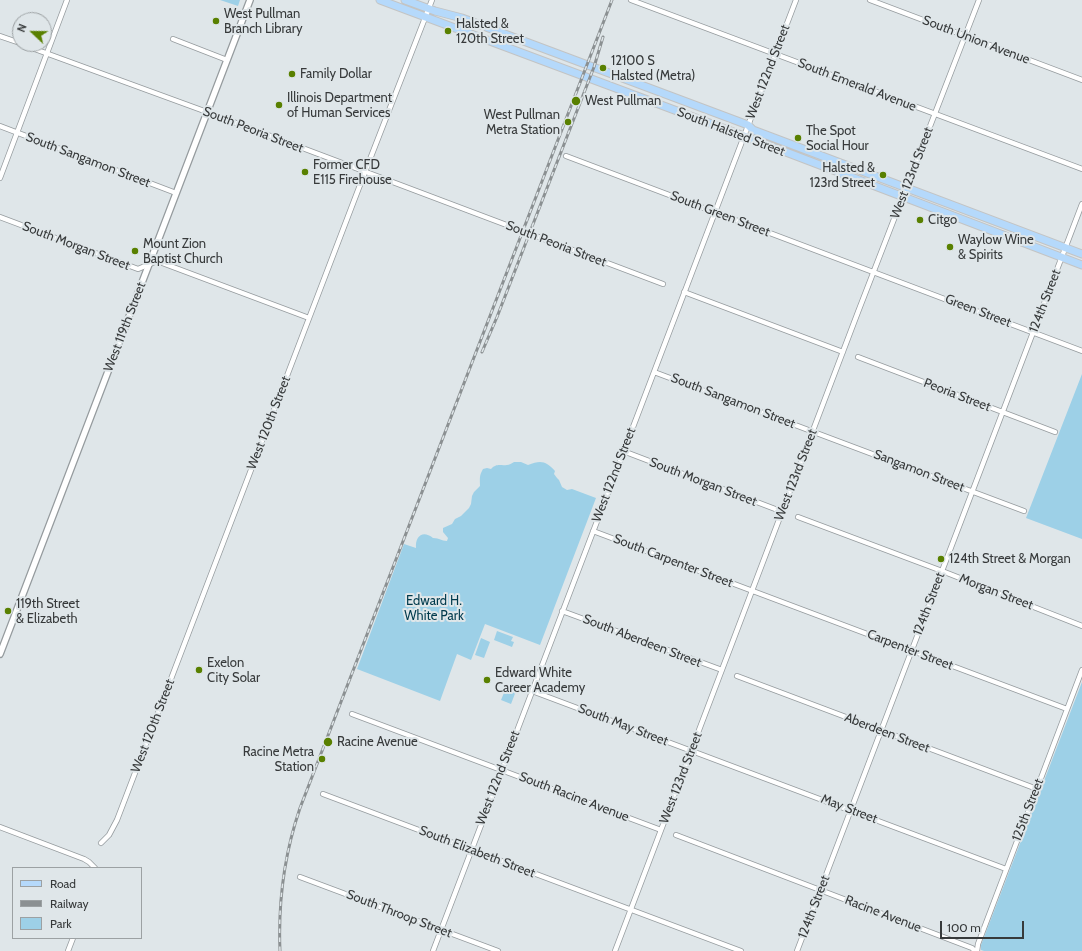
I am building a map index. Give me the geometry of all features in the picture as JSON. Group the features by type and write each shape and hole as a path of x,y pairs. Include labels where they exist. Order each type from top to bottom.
{"main road":[{"name":"South Halsted Street","path":"380,0 744,136 1082,265"},
{"name":"South Halsted Street","path":"405,0 428,9 462,18 748,125 753,130 1082,254"}],"street":[{"path":"0,178 68,0"},
{"name":"West 119th Street","path":"0,654 250,0"},
{"name":"West 120th Street","path":"101,843 109,834 117,820 432,0"},
{"name":"South Emerald Avenue","path":"631,0 1082,169"},
{"name":"West 122nd Street","path":"432,951 796,0"},
{"name":"South Union Avenue","path":"870,0 1082,80"},
{"name":"West 123rd Street","path":"615,951 902,197 979,0"},
{"name":"South Peoria Street","path":"0,36 12,41"},
{"path":"173,40 227,60"},
{"name":"South Peoria Street","path":"42,52 207,112 663,284"},
{"name":"South Sangamon Street","path":"0,126 176,193"},
{"name":"South Green Street","path":"566,156 874,272"},
{"name":"124th Street","path":"797,951 1082,204"},
{"name":"South Morgan Street","path":"0,217 138,269 157,261 309,318"},
{"name":"Green Street","path":"874,272 1082,351"},
{"path":"684,292 843,352"},
{"name":"Peoria Street","path":"858,357 1055,432"},
{"name":"South Sangamon Street","path":"654,372 813,431"},
{"name":"Sangamon Street","path":"813,431 1024,511"},
{"name":"South Morgan Street","path":"623,451 782,512"},
{"name":"Morgan Street","path":"798,517 1082,626"},
{"name":"South Carpenter Street","path":"593,530 752,591"},
{"name":"Carpenter Street","path":"752,591 1067,709"},
{"name":"South Aberdeen Street","path":"562,610 722,670"},
{"name":"125th Street","path":"976,951 1082,670"},
{"name":"Aberdeen Street","path":"737,676 1037,789"},
{"name":"South May Street","path":"532,690 691,750"},
{"name":"South Racine Avenue","path":"352,714 661,830"},
{"name":"May Street","path":"691,750 1006,869"},
{"name":"South Elizabeth Street","path":"323,794 741,951"},
{"path":"0,827 84,859 94,867"},
{"name":"Racine Avenue","path":"676,835 973,948 976,951"},
{"name":"South Throop Street","path":"300,877 498,951"},
{"path":"68,951 73,939"}],"green space":[{"path":"220,0 240,0 238,6"},
{"path":"1082,374 1082,539 1026,518"},
{"name":"Edward H. White Park","path":"514,462 521,462 528,465 536,462 546,463 555,471 554,474 562,487 567,490 572,489 596,498 540,645 485,624 471,660 457,654 440,701 357,669 404,544 416,548 418,537 423,534 447,541 448,538 443,532 443,528 452,524 455,519 461,516 469,508 474,492 480,486 480,475 483,469 491,469 497,465 508,465"},
{"path":"497,631 513,637 511,641 514,642 512,647 494,640"},
{"path":"481,638 490,642 484,658 475,655"},
{"path":"1082,682 1082,951 981,950 981,945"},
{"path":"506,688 516,691 511,704 501,700"}],"railway":[{"path":"280,951 280,915 283,879 294,826 300,808 612,0"},
{"path":"482,352 594,67 603,37"}],"place":[{"name":"West Pullman Branch Library","path":"216,21"},
{"name":"Halsted & 120th Street","path":"448,31"},
{"name":"12100 S Halsted (Metra)","path":"603,68"},
{"name":"Family Dollar","path":"292,74"},
{"name":"West Pullman","path":"576,101"},
{"name":"Illinois Department of Human Services","path":"279,105"},
{"name":"West Pullman Metra Station","path":"568,122"},
{"name":"The Spot Social Hour","path":"798,138"},
{"name":"Former CFD E115 Firehouse","path":"305,172"},
{"name":"Halsted & 123rd Street","path":"883,175"},
{"name":"Citgo","path":"920,220"},
{"name":"Waylow Wine & Spirits","path":"950,247"},
{"name":"Mount Zion Baptist Church","path":"135,251"},
{"name":"124th Street & Morgan","path":"941,559"},
{"name":"119th Street & Elizabeth","path":"8,611"},
{"name":"Exelon City Solar","path":"199,670"},
{"name":"Edward White Career Academy","path":"487,680"},
{"name":"Racine Avenue","path":"328,742"},
{"name":"Racine Metra Station","path":"322,759"}]}
